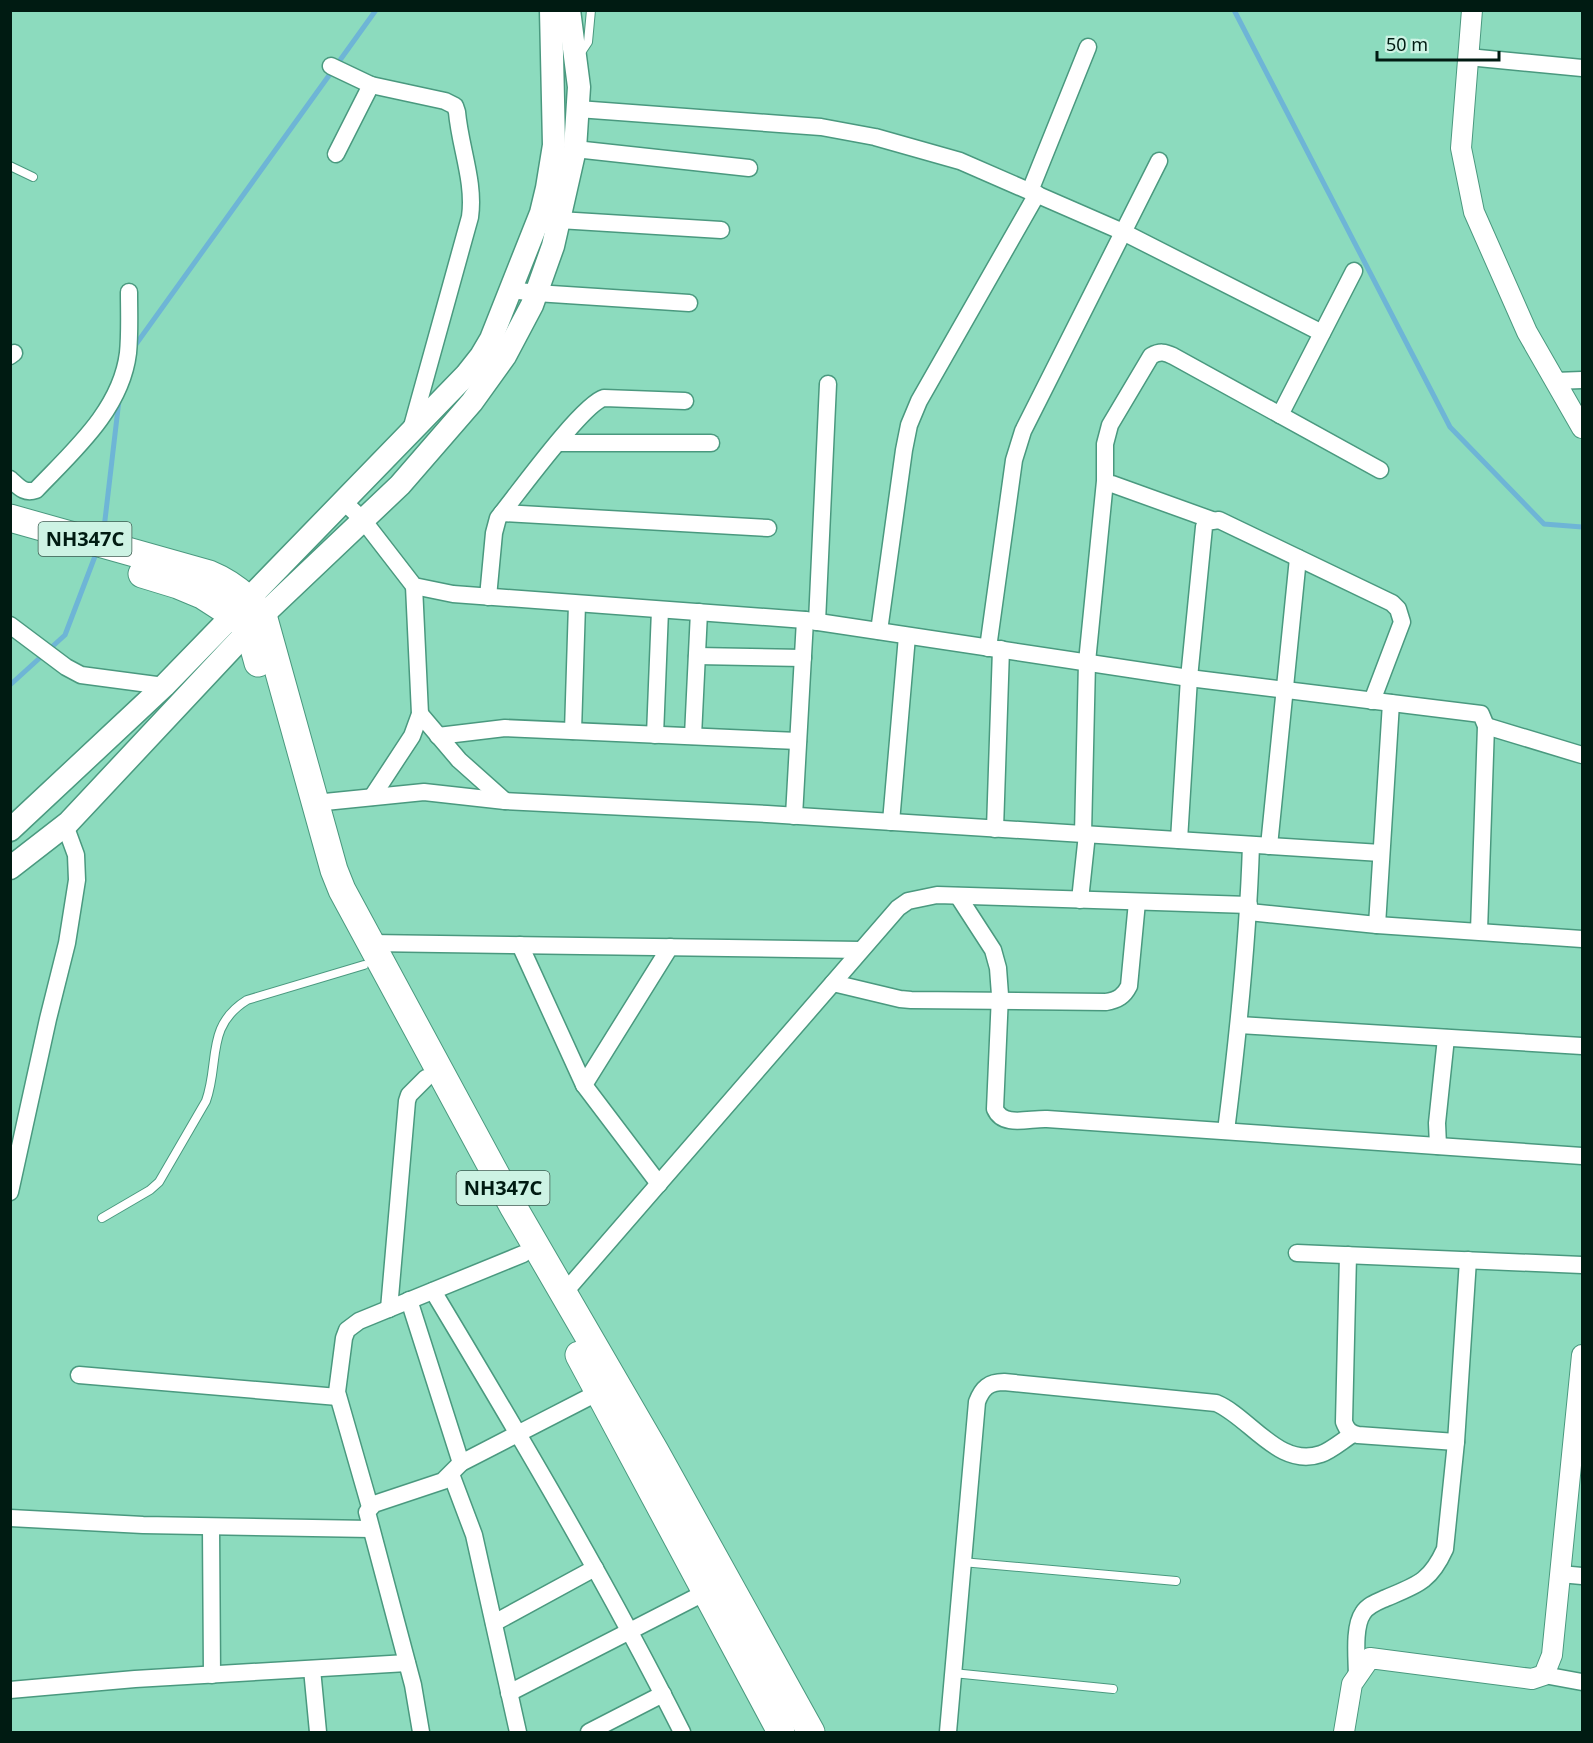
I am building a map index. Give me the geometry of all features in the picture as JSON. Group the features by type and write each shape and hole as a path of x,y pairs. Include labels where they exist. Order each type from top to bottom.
{"highway":[{"name":"NH347C","path":"10,518 156,569 202,595 249,615 286,732 315,803 337,880 367,954 426,1078 599,1392 781,1732"},
{"name":"NH347C","path":"10,534 156,569"},
{"name":"NH347C","path":"286,732 308,844 321,882 367,954 564,1293 655,1451 811,1732"}],"main road":[{"path":"10,830 164,687 363,519 399,485 472,402 505,356 536,293 553,246 575,149 579,87 575,62 561,17"},
{"path":"10,868 65,825 249,615 343,501 482,356 511,290 540,213 551,169 561,17"}],"street":[{"path":"1472,10 1461,148 1474,212 1527,332 1582,428"},
{"path":"879,631 903,450 909,425 919,401 1033,193 1088,47"},
{"path":"1468,57 1582,68"},
{"path":"331,66 371,85 444,101 455,106 472,206 411,431"},
{"path":"336,154 371,85"},
{"path":"578,109 821,127 846,131 960,161 1123,232 1322,333"},
{"path":"575,149 749,168"},
{"path":"995,829 994,649 1018,445 1159,161"},
{"path":"559,220 721,230"},
{"path":"1280,415 1354,271"},
{"path":"511,290 689,303"},
{"path":"10,479 21,490 29,492 36,490 97,425 123,375 128,353 129,292"},
{"path":"1080,900 1085,834 1087,662 1105,482 1105,444 1110,425 1151,356 1158,352 1166,352 1380,470"},
{"path":"1555,381 1582,380"},
{"path":"794,816 803,658 811,621 828,384"},
{"path":"488,597 494,533 498,518 558,443 599,399 686,401"},
{"path":"558,443 711,443"},
{"path":"1112,484 1212,520"},
{"path":"343,501 363,519 414,586 420,714 412,736 372,797"},
{"path":"502,513 768,528"},
{"path":"1179,840 1189,678 1206,522 1219,520 1392,603 1398,609 1402,622 1372,700"},
{"path":"1269,846 1298,558"},
{"path":"414,586 453,594 811,621 1189,678 1481,714 1486,726 1479,931"},
{"path":"573,731 577,604"},
{"path":"655,735 660,610"},
{"path":"693,736 699,612"},
{"path":"10,625 66,667 81,675 164,687"},
{"path":"891,822 907,636"},
{"path":"697,656 803,658"},
{"path":"1377,925 1391,703"},
{"path":"420,714 459,760 505,801"},
{"path":"1486,726 1582,755"},
{"path":"438,736 505,728 798,741"},
{"path":"315,803 424,792 505,801 794,816 1381,853"},
{"path":"10,1192 67,943 77,880 76,855 65,825"},
{"path":"1226,1131 1239,1025 1249,909 1251,844"},
{"path":"564,1293 861,950 898,908 908,901 938,895 1137,902 1249,909 1377,925 1582,939"},
{"path":"958,896 993,950 998,968 1000,1002 995,1109 1003,1119 1010,1121 1047,1119 1582,1156"},
{"path":"833,983 900,999 1000,1002 1116,1001 1125,994 1129,986 1137,902"},
{"path":"367,954 520,945 861,950"},
{"path":"520,945 584,1086 659,1184"},
{"path":"584,1086 670,947"},
{"path":"1239,1025 1582,1046"},
{"path":"1438,1146 1437,1123 1446,1038"},
{"path":"388,1309 407,1101 409,1095 426,1078"},
{"path":"1297,1253 1582,1265"},
{"path":"370,1508 338,1397 337,1383 347,1330 359,1321 523,1254"},
{"path":"1348,1255 1344,1422 1347,1429 1353,1434 1456,1442"},
{"path":"1357,1678 1357,1638 1362,1614 1370,1605 1417,1585 1429,1577 1438,1565 1444,1549 1456,1442 1468,1260"},
{"path":"434,1291 519,1433 631,1631 682,1732"},
{"path":"409,1300 472,1527 518,1732"},
{"path":"1544,1675 1552,1655 1580,1399 1582,1355"},
{"path":"79,1375 338,1397"},
{"path":"948,1732 977,1402 981,1391 988,1384 1004,1382 1216,1403 1230,1410 1283,1451 1296,1456 1321,1454 1353,1434"},
{"path":"421,1732 414,1685 367,1512 374,1504 443,1481 456,1468 599,1392"},
{"path":"10,1518 144,1526 371,1529"},
{"path":"211,1527 212,1675"},
{"path":"494,1623 595,1568"},
{"path":"1560,1574 1582,1576"},
{"path":"509,1693 706,1592"},
{"path":"1344,1732 1352,1684 1370,1659 1532,1679 1544,1675 1582,1682"},
{"path":"10,1690 407,1663"},
{"path":"312,1669 318,1732"},
{"path":"590,1732 663,1694"}],"lane":[{"path":"575,62 588,42 591,10"},
{"path":"10,166 33,177"},
{"path":"102,1218 150,1190 159,1182 206,1101 211,1088 217,1040 223,1021 234,1008 247,1000 367,954"},
{"path":"962,1562 1176,1581"},
{"path":"953,1673 1113,1689"}],"waterway":[{"path":"134,347 376,10"},
{"path":"1234,10 1450,427 1544,524 1582,527"},
{"path":"103,537 119,400"},
{"path":"10,685 65,635 97,551"}]}
